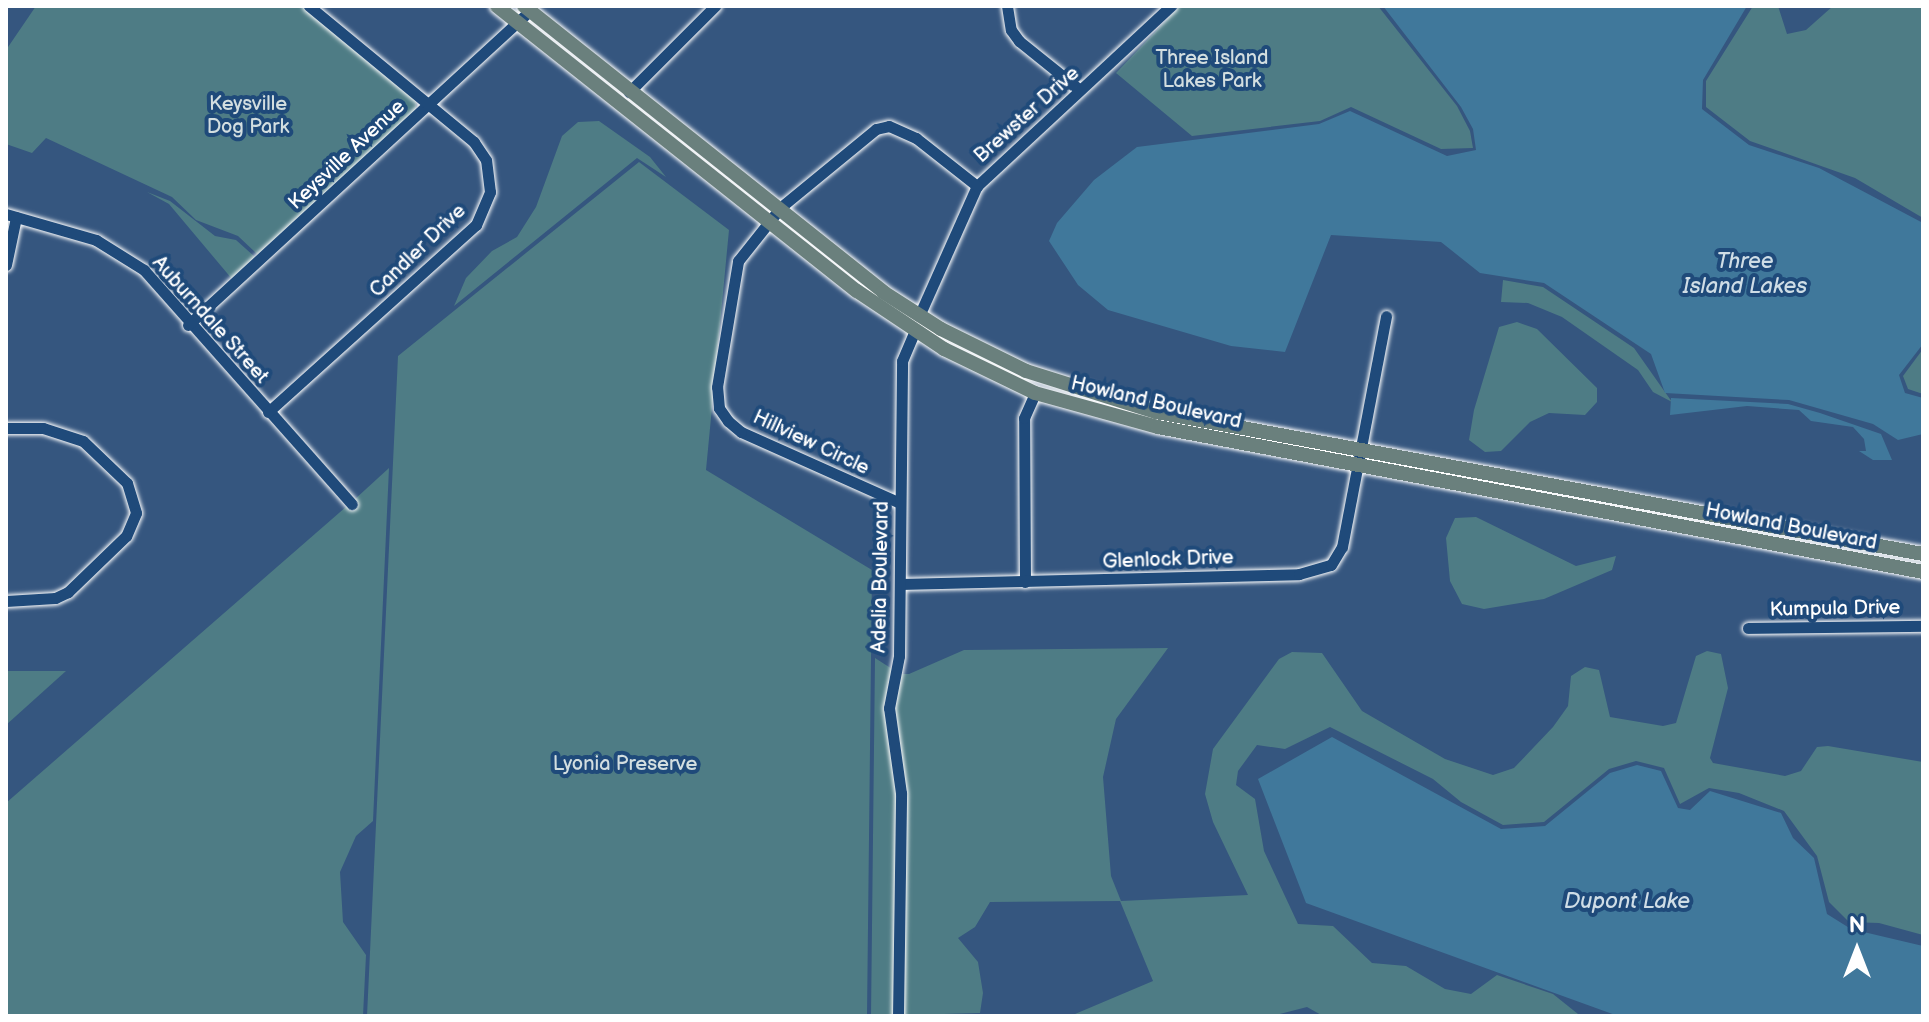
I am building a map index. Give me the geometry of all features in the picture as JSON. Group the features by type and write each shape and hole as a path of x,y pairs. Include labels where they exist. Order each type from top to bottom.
{"main road":[{"name":"Howland Boulevard","path":"497,6 767,222 915,331 1035,393 1124,420 1923,572"},
{"name":"Howland Boulevard","path":"527,8 778,210 919,316 1015,367 1119,403 1923,554"},
{"path":"915,331 941,329"}],"street":[{"name":"Candler Drive","path":"268,412 476,225 487,207 490,178 486,160 474,142 309,6"},
{"path":"629,92 713,6"},
{"path":"1007,6 1011,30 1019,41 1080,90"},
{"name":"Brewster Drive","path":"919,316 977,186 1171,6"},
{"name":"Keysville Avenue","path":"188,325 518,22 527,8"},
{"path":"778,210 876,129 889,126 916,138 977,186"},
{"name":"Hillview Circle","path":"778,210 738,261 717,387 719,408 741,432 900,503"},
{"path":"6,265 11,216"},
{"name":"Auburndale Street","path":"11,216 96,240 123,253 144,270 188,325 352,504"},
{"name":"Glenlock Drive","path":"900,584 1318,571 1331,565 1342,547 1386,316"},
{"name":"Adelia Boulevard","path":"898,1016 901,793 889,708 899,656 902,361 915,331"},
{"path":"1025,582 1024,418 1035,393"},
{"path":"6,428 51,429 83,441 127,483 136,513 126,536 68,592 55,598 6,601"},
{"name":"Kumpula Drive","path":"1748,628 1923,626"}],"green space":[{"name":"Keysville Dog Park","path":"36,6 301,6 416,98 416,111 258,255 238,236 196,220 172,197 46,138 32,153 6,144 6,50"},
{"name":"Three Island Lakes Park","path":"1180,6 1378,6 1457,106 1470,131 1473,148 1441,149 1351,107 1320,121 1192,136 1116,73"},
{"path":"1753,6 1778,6 1787,34 1806,30 1833,6 1923,6 1923,218 1855,178 1750,141 1706,107 1706,81"},
{"path":"599,121 650,157 666,177 637,158 454,306 466,278 492,251 517,237 536,207 562,136 578,122"},
{"name":"Lyonia Preserve","path":"639,162 729,230 706,470 872,570 867,1016 367,1016 398,356"},
{"path":"147,192 170,201 215,236 236,240 255,257 232,279 169,204"},
{"path":"1503,280 1543,287 1634,348 1672,402 1653,392 1638,370 1562,317 1528,303 1501,302"},
{"path":"1517,322 1537,329 1597,388 1597,402 1585,415 1549,413 1530,422 1501,451 1485,452 1469,440 1474,410 1499,327"},
{"path":"1923,349 1923,394 1908,389 1903,376"},
{"path":"389,468 373,821 356,836 340,872 343,922 366,955 363,1016 6,1016 6,803 347,506 353,511 358,504 354,500"},
{"path":"1476,517 1576,566 1616,556 1612,570 1544,599 1484,609 1462,604 1450,581 1446,538 1455,518"},
{"path":"1168,648 1116,719 1103,777 1111,876 1121,901 1248,895 1213,822 1205,794 1213,749 1279,659 1292,652 1322,653 1362,711 1445,759 1493,775 1514,768 1553,727 1568,706 1571,676 1585,667 1599,670 1610,717 1663,726 1676,723 1696,656 1707,651 1721,654 1728,688 1710,758 1713,763 1785,776 1801,771 1817,747 1828,746 1923,762 1923,935 1879,923 1849,922 1829,902 1817,856 1784,811 1739,793 1709,788 1680,804 1664,768 1636,761 1609,769 1544,822 1503,825 1461,802 1433,779 1330,727 1285,749 1257,745 1238,771 1236,785 1255,799 1264,851 1298,924 1333,926 1372,963 1406,966 1445,989 1471,994 1497,975 1553,994 1578,1014 1614,1016 1323,1016 1307,1007 1272,1016 1049,1016 1075,1014 1153,981 1120,901 990,902 975,927 958,938 978,962 983,993 980,1013 871,1016 875,658 900,674 909,674 964,650"},
{"path":"6,671 66,671 6,725"}],"water":[{"name":"Three Island Lakes","path":"1383,6 1747,6 1703,80 1702,109 1749,145 1819,168 1923,223 1923,344 1899,375 1905,393 1923,398 1923,434 1898,440 1873,424 1789,400 1665,393 1651,354 1544,283 1480,273 1441,242 1331,235 1285,352 1231,346 1108,310 1078,285 1049,241 1057,223 1094,180 1137,147 1319,124 1350,111 1447,156 1476,150 1473,129 1461,107"},
{"path":"1671,398 1788,404 1881,434 1892,460 1873,460 1859,451 1866,451 1864,439 1853,427 1811,421 1799,410 1747,406 1670,415"},
{"name":"Dupont Lake","path":"1332,737 1501,829 1545,826 1610,773 1637,765 1661,771 1678,808 1690,810 1710,791 1781,813 1793,838 1814,858 1827,914 1851,929 1923,946 1923,1016 1618,1016 1306,903 1258,779"}]}
